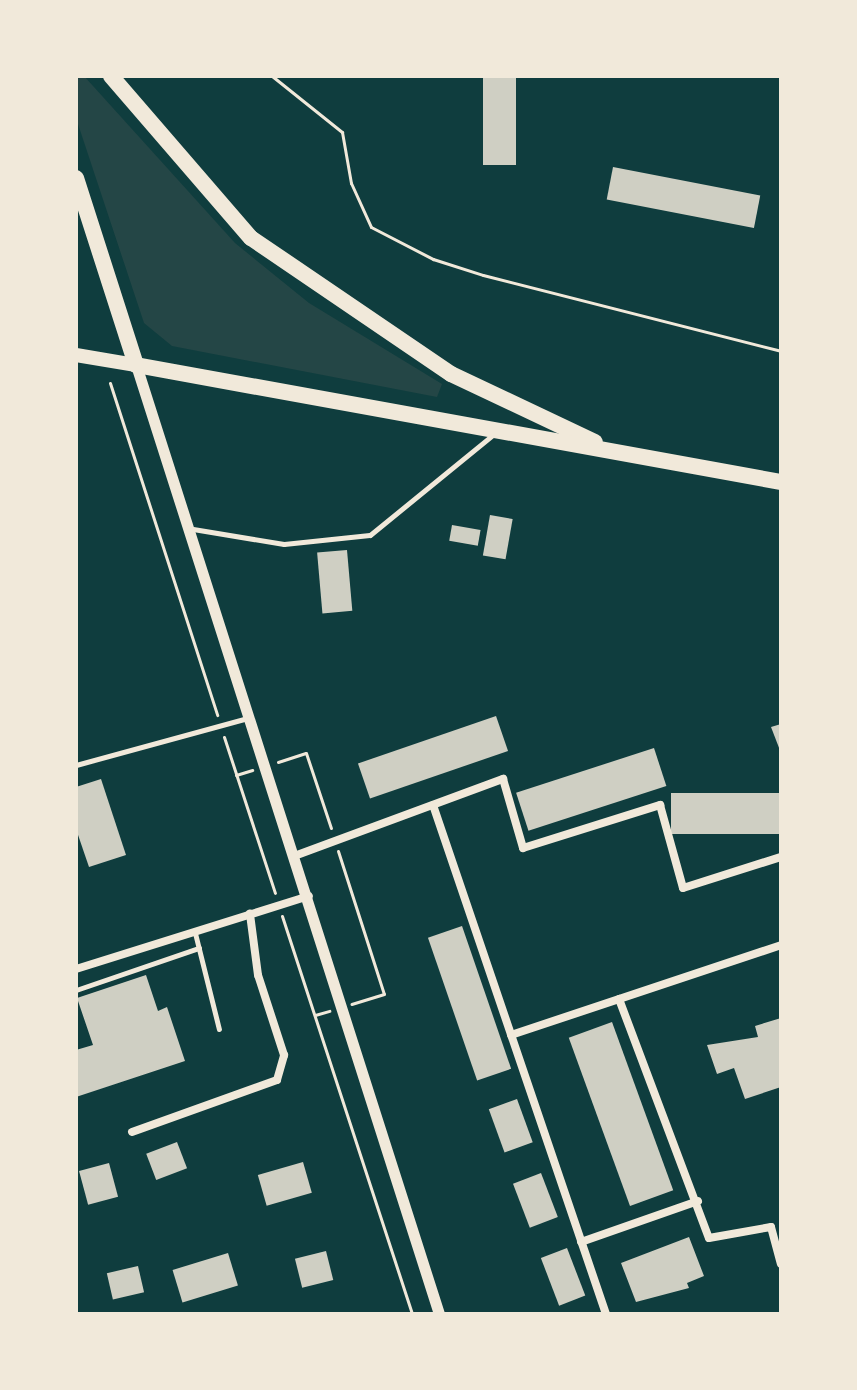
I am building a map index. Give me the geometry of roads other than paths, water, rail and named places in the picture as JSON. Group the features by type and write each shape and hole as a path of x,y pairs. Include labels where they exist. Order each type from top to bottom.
{"highway":[{"path":"111,76 251,238 451,374 618,453"},
{"path":"76,178 136,365 781,482"}],"main road":[{"path":"76,355 136,365"}],"street":[{"path":"136,365 269,765 439,1314"},
{"path":"297,855 503,779 523,848 660,805 683,888 781,857"},
{"path":"433,805 606,1314"},
{"path":"76,969 310,895"},
{"path":"132,1132 277,1080 284,1055 258,975 250,914"},
{"path":"511,1035 781,945"},
{"path":"619,999 698,1201 709,1238 771,1227 781,1264"},
{"path":"581,1242 698,1201"}],"lane":[{"path":"193,529 284,544 370,535 498,431"},
{"path":"76,765 253,716"},
{"path":"195,932 219,1029"},
{"path":"76,990 199,948"}]}
